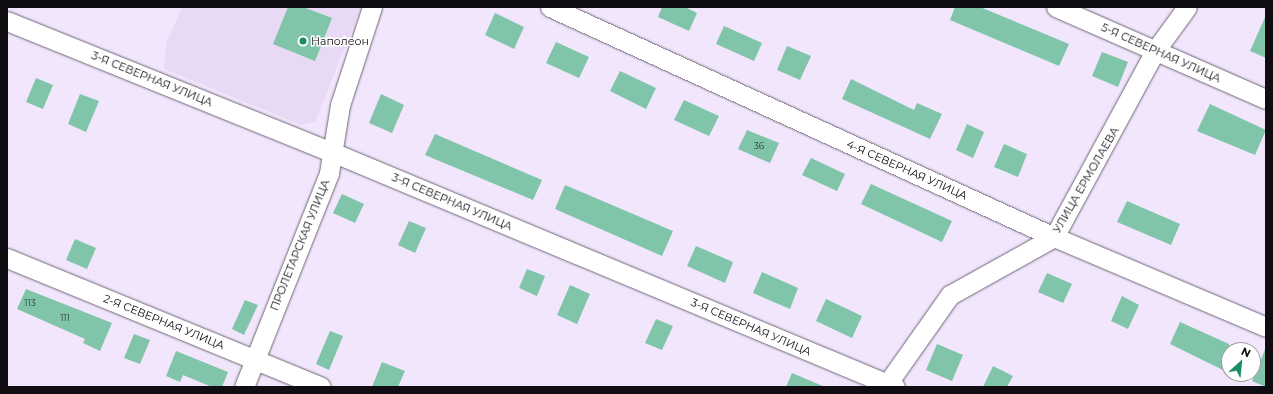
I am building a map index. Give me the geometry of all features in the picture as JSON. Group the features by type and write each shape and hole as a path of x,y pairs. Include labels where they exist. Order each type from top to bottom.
{"street":[{"name":"ПРОЛЕТАРСКАЯ УЛИЦА","path":"244,387 254,359 316,209 332,152 340,104 372,7"},
{"name":"4-Я СЕВЕРНАЯ УЛИЦА","path":"550,7 1054,237 1266,327"},
{"name":"5-Я СЕВЕРНАЯ УЛИЦА","path":"1056,7 1266,99"},
{"name":"УЛИЦА ЕРМОЛАЕВА","path":"889,386 950,295 1054,237 1155,51 1187,7"},
{"name":"3-Я СЕВЕРНАЯ УЛИЦА","path":"7,21 332,152 889,386"},
{"name":"2-Я СЕВЕРНАЯ УЛИЦА","path":"7,258 321,387"}],"shaded area":[{"path":"182,7 361,7 315,122 301,125 164,69 167,41"}],"building":[{"path":"288,7 303,7 332,18 315,61 273,44"},
{"path":"662,7 685,7 697,13 689,31 658,17"},
{"path":"955,7 980,7 1069,44 1059,66 950,20"},
{"path":"495,13 524,27 514,49 485,35"},
{"path":"1266,15 1266,58 1250,51"},
{"path":"724,26 762,43 754,61 716,44"},
{"path":"556,42 589,57 579,78 546,63"},
{"path":"787,46 811,56 800,80 777,70"},
{"path":"1102,52 1128,62 1118,87 1092,76"},
{"path":"620,71 656,88 646,109 610,91"},
{"path":"36,78 53,85 43,109 26,102"},
{"path":"851,79 914,110 917,103 942,114 930,139 842,99"},
{"path":"80,94 99,101 86,132 68,124"},
{"path":"381,94 404,105 392,133 369,123"},
{"path":"684,100 719,116 709,136 674,120"},
{"path":"1210,104 1266,130 1255,155 1197,131"},
{"path":"967,124 984,132 973,158 956,150"},
{"path":"747,130 779,143 770,163 738,149"},
{"path":"435,134 542,180 533,200 425,155"},
{"path":"1004,144 1027,154 1018,177 994,167"},
{"path":"811,158 845,174 837,191 802,175"},
{"path":"871,184 952,221 942,242 861,204"},
{"path":"565,185 673,231 662,256 555,209"},
{"path":"342,194 364,204 355,223 333,213"},
{"path":"1127,201 1180,224 1171,245 1117,222"},
{"path":"409,221 426,228 415,253 398,245"},
{"path":"75,239 96,248 87,269 66,260"},
{"path":"696,246 733,262 725,283 687,266"},
{"path":"527,269 545,276 537,296 519,288"},
{"path":"762,272 798,288 790,309 753,293"},
{"path":"1047,273 1072,284 1063,303 1038,292"},
{"path":"570,285 590,294 577,324 557,315"},
{"path":"26,289 112,323 100,351 83,343 85,339 17,309"},
{"path":"1122,296 1139,305 1128,329 1111,321"},
{"path":"826,299 862,316 852,338 816,321"},
{"path":"245,300 258,305 244,335 232,329"},
{"path":"656,319 673,326 662,350 645,343"},
{"path":"1180,322 1225,342 1221,342 1221,369 1170,344"},
{"path":"330,331 343,336 329,370 316,364"},
{"path":"134,334 150,340 140,364 124,358"},
{"path":"937,344 963,355 952,381 926,370"},
{"path":"1266,347 1266,387 1254,382 1261,382 1261,359"},
{"path":"176,351 228,372 222,387 212,387 183,375 180,382 166,376"},
{"path":"382,362 405,371 398,387 372,387"},
{"path":"993,366 1013,376 1007,387 983,387"},
{"path":"792,373 825,387 786,387"}],"place":[{"name":"Наполеон","path":"303,41"}]}
